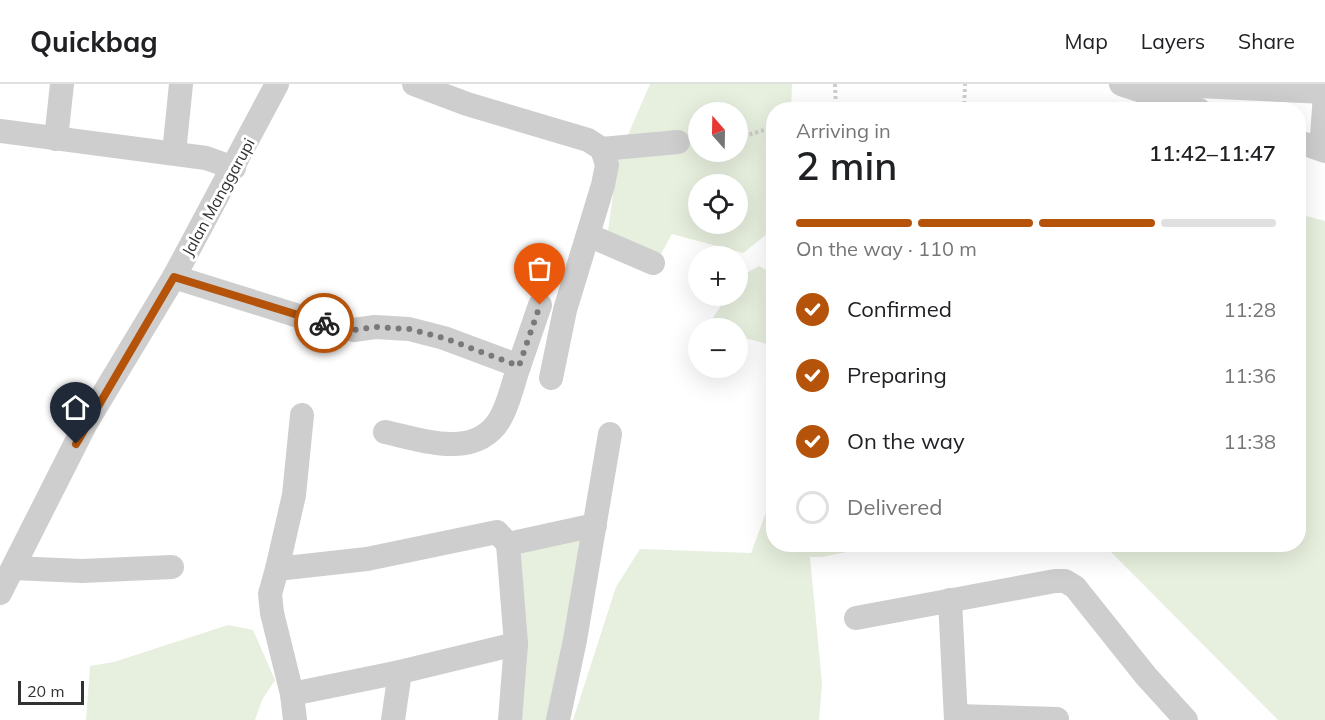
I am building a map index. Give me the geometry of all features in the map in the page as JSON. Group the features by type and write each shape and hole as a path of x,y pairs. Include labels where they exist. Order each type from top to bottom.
{"street":[{"path":"56,140 62,84"},
{"path":"174,153 181,84"},
{"name":"Jalan Manggarupi","path":"0,593 86,423 174,277 277,84"},
{"path":"414,84 488,111 588,140 602,149 678,142"},
{"path":"1121,84 1175,102"},
{"path":"1153,84 1325,93 1315,147"},
{"path":"0,131 206,158 234,168"},
{"path":"551,378 565,310 607,165 602,149"},
{"path":"588,236 653,263"},
{"path":"174,277 305,318 354,330 375,327 409,329 444,338 519,366"},
{"path":"386,432 444,444 467,444 488,434 500,419 540,305"},
{"path":"295,720 292,694 272,614 270,594 294,495 302,415"},
{"path":"558,720 610,434"},
{"path":"508,544 595,525"},
{"path":"277,570 367,559 497,532 508,544 516,644 510,720"},
{"path":"13,568 82,571 172,567"},
{"path":"856,618 1055,580 1065,582 1074,587 1146,676 1186,720"},
{"path":"950,600 956,718 1057,719"},
{"path":"292,694 400,672 516,644"},
{"path":"393,720 400,672"}],"path":[{"path":"835,84 836,102"},
{"path":"964,102 965,84"},
{"path":"748,135 766,129"}],"green space":[{"path":"650,84 792,84 791,102 766,102 766,235 748,249 748,246 717,246 672,234 661,254 608,231 618,158"},
{"path":"1306,216 1325,221 1325,720 1278,720 1111,552 1306,552"},
{"path":"759,266 766,270 766,344 748,339 748,318 713,318 721,306 748,306 748,272"},
{"path":"766,513 766,552 847,552 810,557 822,684 819,720 573,720 616,587 640,549 751,553"},
{"path":"594,532 547,720 517,720 517,546"},
{"path":"228,625 253,630 275,680 262,700 255,720 86,720 90,666 114,662"}],"way so far":[{"path":"324,323 354,330 375,327 409,329 444,338 519,366 540,305"}],"route":[{"path":"76,444 86,423 174,277 324,323"}]}
